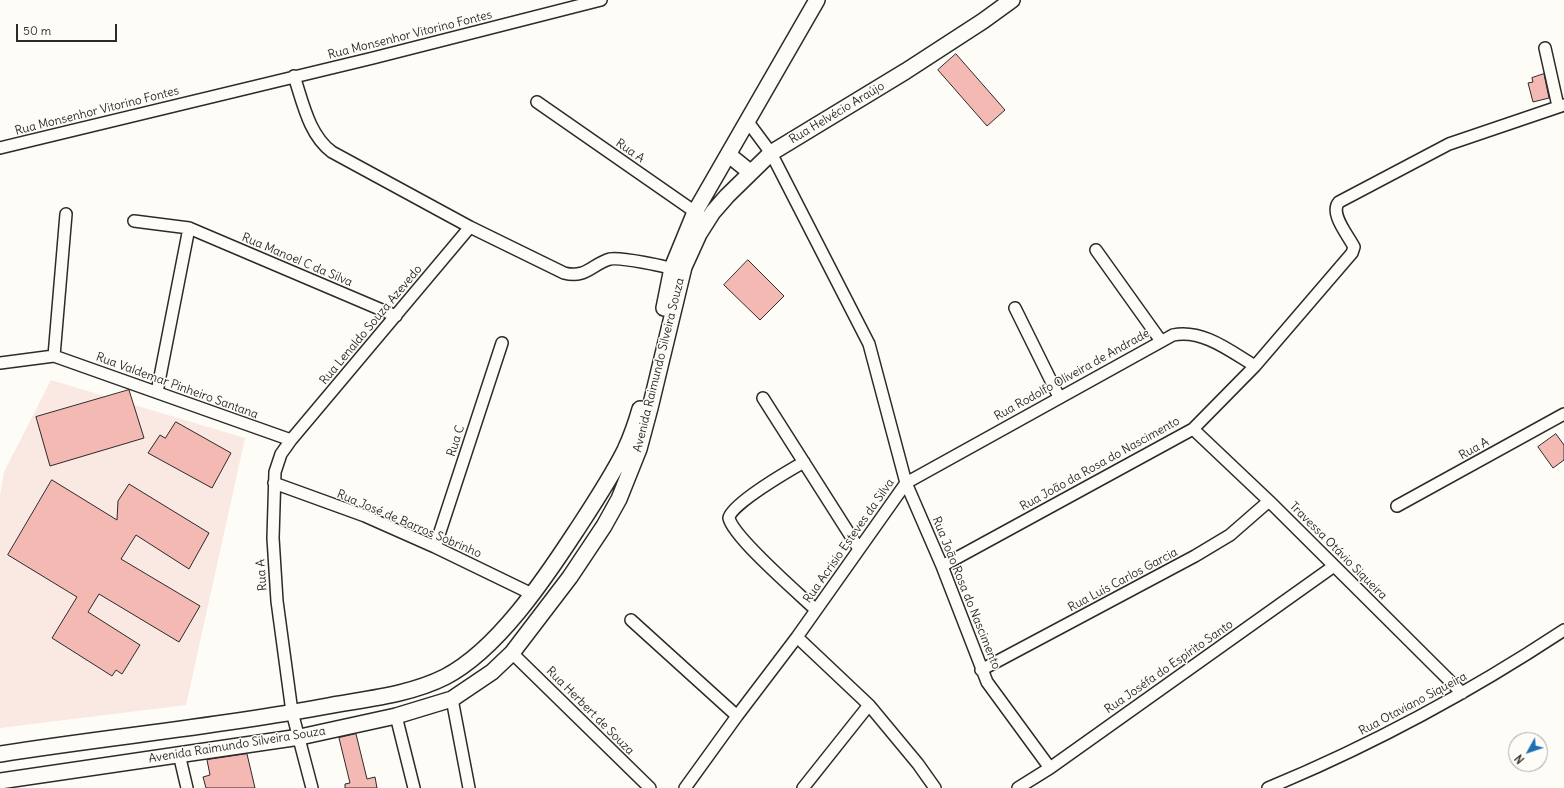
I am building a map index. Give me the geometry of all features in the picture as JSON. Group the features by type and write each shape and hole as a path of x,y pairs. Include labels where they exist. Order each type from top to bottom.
{"street":[{"name":"Rua Monsenhor Vitorino Fontes","path":"0,148 601,0"},
{"name":"Avenida Raimundo Silveira Souza","path":"0,754 292,712 385,696 444,678 465,665 483,650 532,594 601,493 626,447 647,388 677,270 695,212 729,156 817,0"},
{"name":"Rua Helvécio Araújo","path":"689,253 708,220 727,196 771,153 906,71 983,21 1012,0"},
{"path":"1544,48 1561,106"},
{"path":"294,76 311,126 323,146 470,227"},
{"name":"Rua A","path":"537,102 708,220"},
{"name":"Rua João da Rosa do Nascimento","path":"942,566 1193,429 1254,366 1350,256 1354,247 1335,213 1336,206 1339,202 1450,144 1561,106"},
{"name":"Rua Acrisio Esteves da Silva","path":"685,788 797,637 906,483 879,376 869,344 771,153 748,122"},
{"path":"729,156 750,172"},
{"path":"0,363 54,356 66,214"},
{"name":"Rua Manoel C da Silva","path":"134,221 189,228 396,316"},
{"name":"Avenida Raimundo Silveira Souza","path":"470,227 564,273 572,275 580,275 612,259 677,270"},
{"name":"Rua Lenaldo Souza Azevedo","path":"291,440 470,227"},
{"path":"157,392 189,228"},
{"path":"1096,250 1161,341"},
{"name":"Avenida Raimundo Silveira Souza","path":"0,781 300,737 396,716 452,699 492,672 512,653 570,577 604,526 619,499 639,449 650,408 677,270 689,253"},
{"path":"1015,308 1059,397"},
{"name":"Rua Rodolfo Oliveira de Andrade","path":"906,483 1173,335 1192,334 1213,341 1254,366"},
{"name":"Rua C","path":"435,546 502,343"},
{"name":"Rua Valdemar Pinheiro Santana","path":"54,356 291,440"},
{"path":"763,398 859,549"},
{"name":"Rua A","path":"1397,506 1564,414"},
{"name":"Travessa Otávio Siqueira","path":"1193,429 1269,501 1462,693"},
{"name":"Rua A","path":"291,440 277,463 274,482 273,538 277,601 292,712 300,737 312,788"},
{"path":"804,462 745,500 731,512 729,518 732,526 745,541 816,610"},
{"name":"Rua José de Barros Sobrinho","path":"274,482 365,516 435,546 532,594"},
{"name":"Rua João Rosa do Nascimento","path":"906,483 942,566 981,670 987,682 1050,768"},
{"name":"Rua Luís Carlos Garcia","path":"981,670 1195,556 1230,535 1269,501"},
{"name":"Rua Joséfa do Espírito Santo","path":"1018,788 1050,768 1334,566"},
{"path":"631,620 737,716"},
{"name":"Rua Otaviano Siqueira","path":"1268,788 1385,734 1462,693 1504,670 1564,630"},
{"path":"797,637 869,705 918,764 935,788"},
{"name":"Rua Herbert de Souza","path":"512,653 650,788"},
{"path":"452,699 469,788"},
{"path":"803,788 869,705"},
{"path":"396,716 414,788"},
{"path":"179,754 187,788"}],"shaded area":[{"path":"51,380 245,438 186,705 0,728 0,495 4,472"}],"building":[{"path":"956,54 1005,110 987,126 938,70"},
{"path":"1544,74 1549,98 1533,102 1528,83 1533,82 1532,78"},
{"path":"748,260 784,296 760,320 724,285"},
{"path":"129,390 144,438 50,466 36,417"},
{"path":"176,422 231,453 212,488 148,453 160,435 165,438"},
{"path":"1556,434 1564,445 1564,460 1553,468 1538,447"},
{"path":"52,480 117,520 118,501 129,484 209,533 189,569 136,535 121,559 200,606 179,642 99,594 88,612 140,645 122,674 116,670 112,676 52,638 77,597 8,555"},
{"path":"356,734 367,779 375,777 377,788 345,788 345,784 350,783 339,738"},
{"path":"247,754 255,788 206,788 203,777 210,775 207,760"}]}
